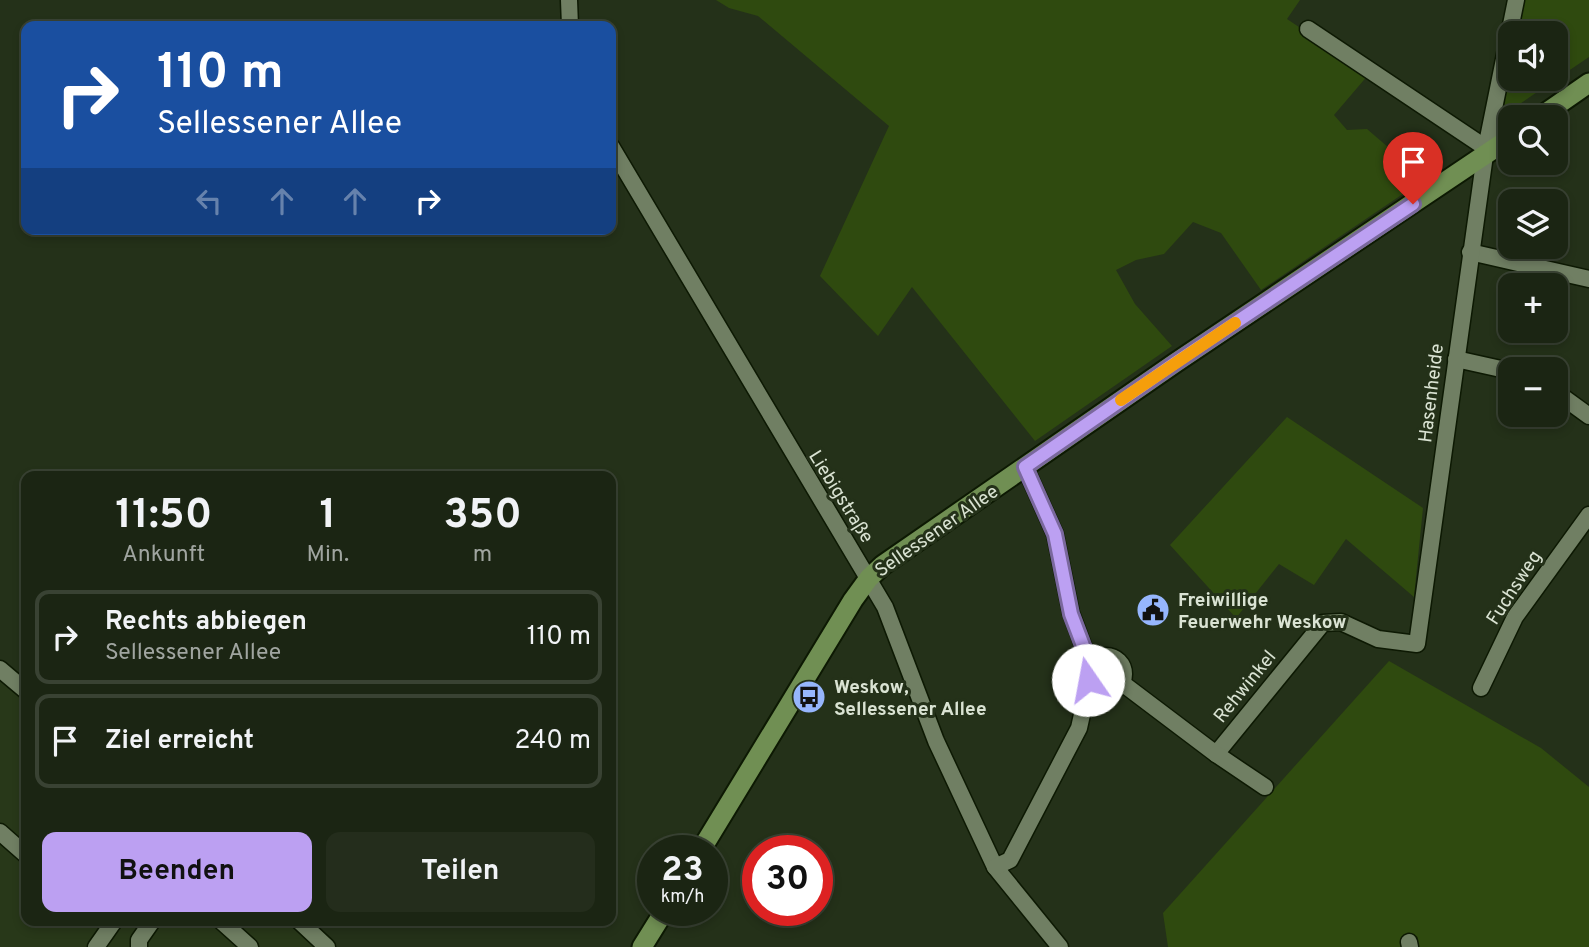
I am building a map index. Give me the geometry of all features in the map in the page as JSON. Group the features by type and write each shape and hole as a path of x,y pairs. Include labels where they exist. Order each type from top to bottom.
{"main road":[{"path":"1557,105 1589,83"},
{"name":"Sellessener Allee","path":"710,835 852,600 883,565 1175,363 1498,145"},
{"path":"642,947 654,926"}],"street":[{"path":"569,0 570,21"},
{"name":"Hasenheide","path":"1417,645 1485,153 1516,0"},
{"path":"1308,29 1485,153"},
{"name":"Liebigstraße","path":"616,154 885,607 936,741 995,867 1060,947"},
{"path":"1470,253 1589,279"},
{"path":"1456,359 1498,368"},
{"path":"1568,401 1589,416"},
{"path":"1025,467 1055,534 1071,614 1090,664 1087,674 1094,688 1100,691 1113,691 1122,683"},
{"name":"Fuchsweg","path":"1481,688 1515,617 1589,515"},
{"name":"Rehwinkel","path":"1216,754 1323,622 1340,622 1378,639 1417,645"},
{"name":"Rehwinkel","path":"1090,664 1100,656 1112,656 1122,664 1122,683 1265,788"},
{"path":"0,669 21,687"},
{"path":"995,867 1010,860 1079,728 1087,692 1094,688"},
{"path":"0,832 21,851"},
{"path":"96,947 105,926"},
{"path":"139,947 139,940 149,926"},
{"path":"227,926 250,947"},
{"path":"303,926 319,944"}],"shaded area":[{"path":"0,676 21,694 21,926 293,926 317,947 0,947"}],"green space":[{"path":"716,0 1300,0 1287,19 1369,74 1334,115 1347,130 1367,129 1425,179 1261,290 1221,233 1193,222 1164,254 1136,260 1116,270 1135,304 1172,346 1035,441 912,287 878,336 820,276 889,126 758,16 729,8"},
{"path":"1523,0 1589,0 1589,57 1568,71 1568,21 1519,21"},
{"path":"1506,91 1539,91 1518,105 1504,105"},
{"path":"1287,417 1423,508 1414,597 1346,539 1314,585 1279,564 1236,618 1170,545"},
{"path":"1389,661 1541,748 1589,787 1589,947 1168,947 1163,913"}],"slow traffic":[{"path":"1121,400 1235,323"}],"place":[{"name":"Freiwillige Feuerwehr Weskow","path":"1153,610"},
{"name":"Weskow, Sellessener Allee","path":"809,697"}],"route":[{"path":"1088,680 1090,664 1071,614 1055,534 1025,467 1413,204"}]}
